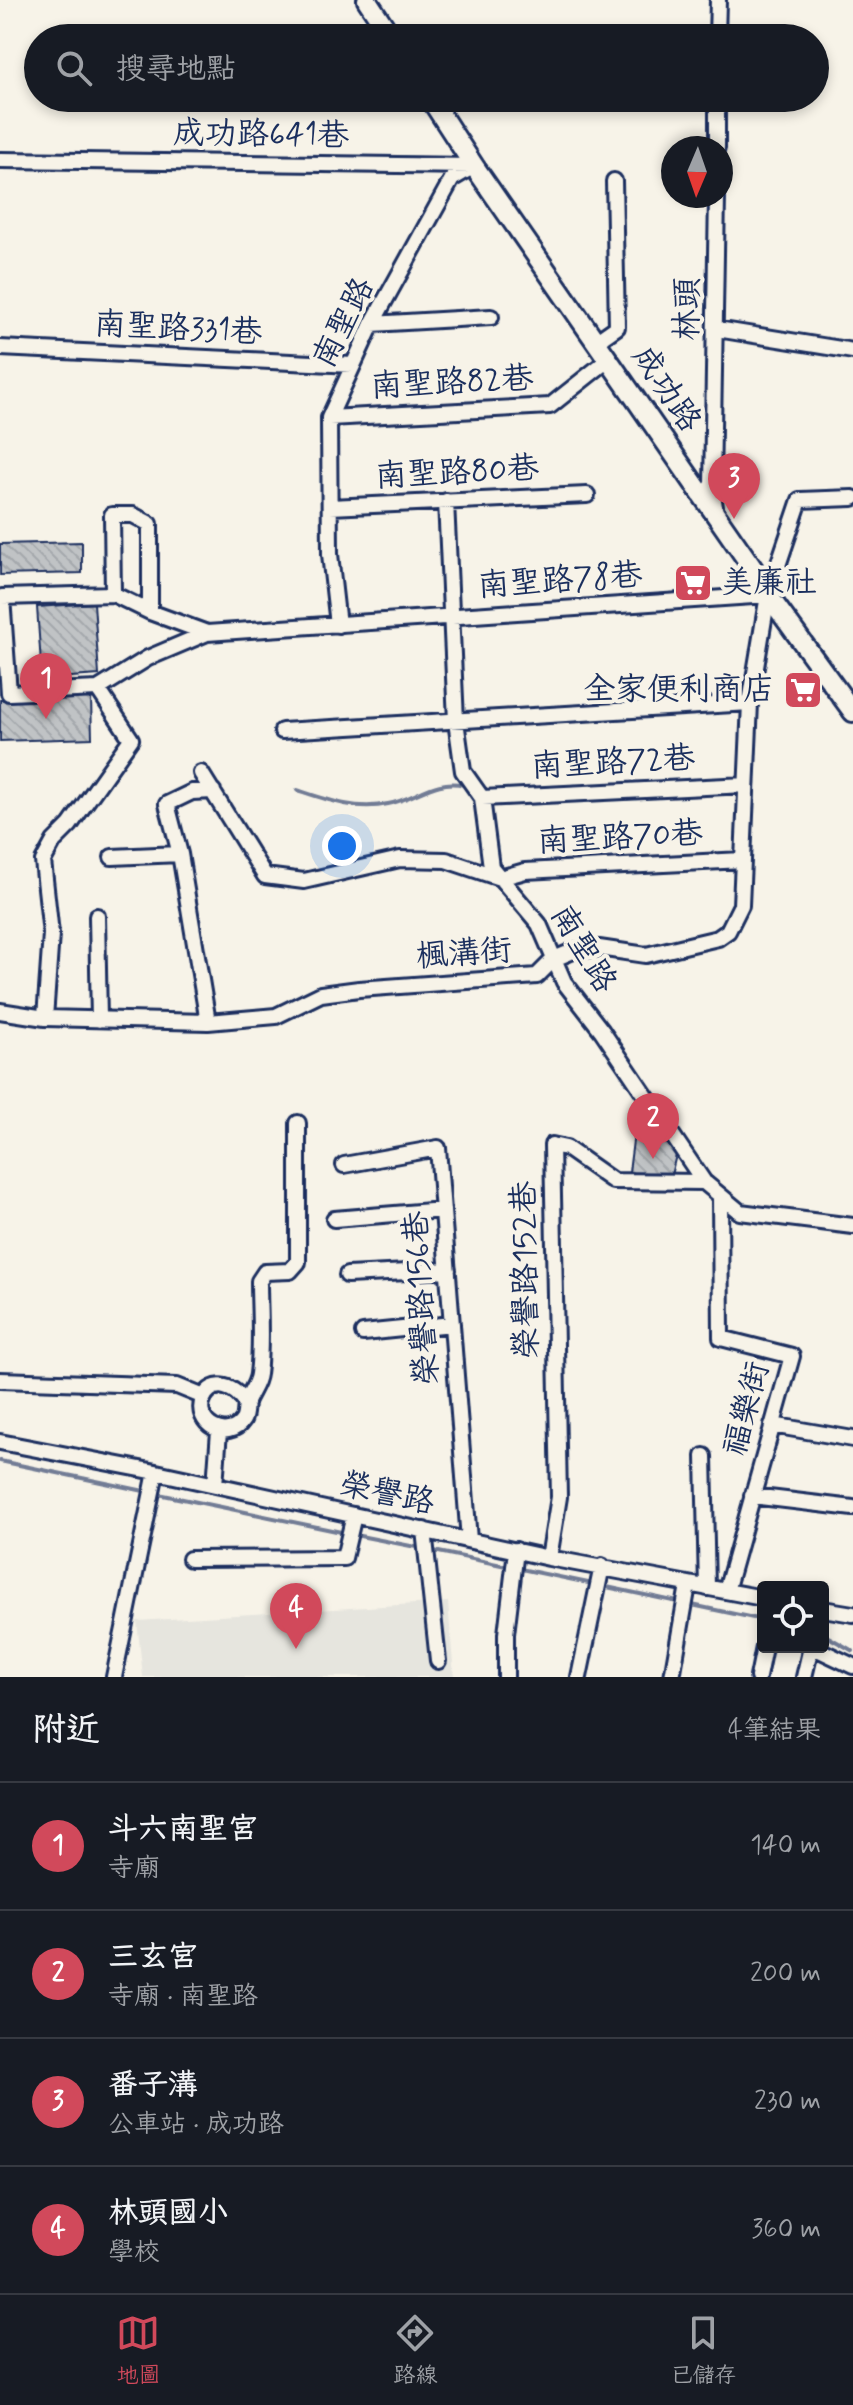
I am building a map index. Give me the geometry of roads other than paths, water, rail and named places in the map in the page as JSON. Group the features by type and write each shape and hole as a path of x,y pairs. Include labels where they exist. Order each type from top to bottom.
{"main road":[{"path":"367,0 383,24"},
{"name":"成功路","path":"439,112 754,570 768,595 853,712"}],"street":[{"path":"717,24 718,0"},
{"path":"717,112 717,136"},
{"name":"成功路641巷","path":"0,160 474,166"},
{"name":"南聖路","path":"338,625 330,554 329,418 372,324 452,179 474,166"},
{"path":"597,341 617,327 614,181"},
{"name":"林頭","path":"717,208 712,487 717,518"},
{"path":"372,324 491,317"},
{"path":"717,329 853,351"},
{"name":"南聖路331巷","path":"0,348 353,365"},
{"name":"南聖路82巷","path":"329,418 550,406 609,359"},
{"name":"南聖路80巷","path":"330,507 587,495"},
{"name":"楓溝街","path":"0,1011 45,1018 208,1022 276,1016 321,994 537,976 554,959 573,951 599,948 646,955 718,938 728,931 741,905 750,703 768,595 800,500 853,498"},
{"name":"南聖路","path":"446,501 456,721 463,771 482,798 491,867 539,924 564,982 602,1031 704,1182 740,1212 853,1226"},
{"path":"113,594 112,515 133,515 150,524 150,612"},
{"path":"113,594 150,612 207,633 148,658 98,689 9,693 2,597 113,594"},
{"name":"南聖路78巷","path":"207,633 768,595"},
{"path":"45,1018 51,934 43,861 54,841 70,825 131,739 98,689"},
{"path":"282,731 750,703"},
{"path":"201,773 265,876 304,881 400,859 446,860 500,878"},
{"name":"南聖路72巷","path":"482,798 746,785"},
{"path":"208,1022 180,854 167,804 192,792 213,791"},
{"path":"112,857 180,854"},
{"name":"南聖路70巷","path":"500,878 525,871 743,860"},
{"path":"97,916 99,1020"},
{"path":"246,1404 239,1392 227,1386 214,1388 204,1397 201,1411 207,1424 219,1431 234,1429 244,1418 246,1404 258,1376 259,1281 265,1272 290,1271 298,1262 298,1123"},
{"name":"榮譽路152巷","path":"549,1558 559,1497 552,1145 566,1148 613,1181 704,1182"},
{"name":"榮譽路156巷","path":"344,1165 438,1148 469,1540"},
{"name":"福樂街","path":"720,1195 721,1338 792,1356 726,1591"},
{"path":"334,1219 443,1210"},
{"path":"347,1275 448,1270"},
{"path":"363,1333 452,1324"},
{"path":"0,1380 177,1386 204,1397"},
{"path":"772,1425 853,1439"},
{"path":"215,1485 219,1431"},
{"name":"榮譽路","path":"0,1442 156,1472 549,1558 757,1597"},
{"path":"704,1456 707,1588"},
{"path":"114,1677 156,1472"},
{"path":"752,1496 853,1508"},
{"path":"190,1559 344,1558 354,1515"},
{"path":"424,1530 438,1661"},
{"path":"506,1677 506,1634 516,1550"},
{"path":"579,1677 602,1566"},
{"path":"672,1677 688,1585"},
{"path":"829,1610 853,1614"},
{"path":"758,1677 763,1653"},
{"path":"804,1677 810,1653"},
{"path":"825,1653 853,1666"}],"waterway":[{"path":"297,790 342,803 376,806 444,784 464,785"},
{"path":"0,1461 346,1533"},
{"path":"355,1535 421,1548"},
{"path":"429,1550 593,1584"},
{"path":"602,1586 757,1619"},
{"path":"829,1637 853,1651"}],"place":[{"name":"番子溝","path":"734,519"},
{"name":"美廉社","path":"693,583"},
{"name":"全家便利商店","path":"803,690"},
{"name":"斗六南聖宮","path":"46,719"},
{"name":"三玄宮","path":"653,1159"},
{"name":"林頭國小","path":"296,1649"}]}
